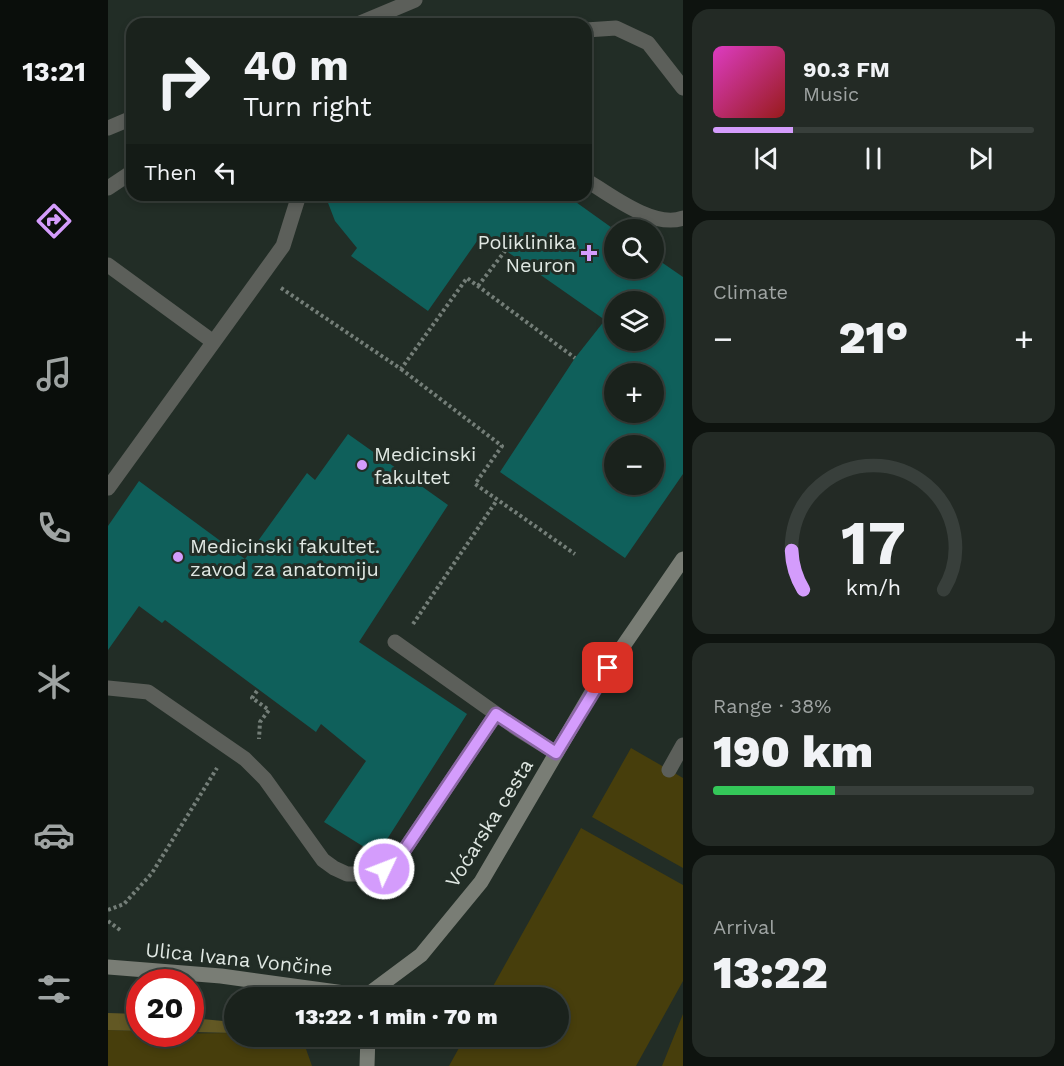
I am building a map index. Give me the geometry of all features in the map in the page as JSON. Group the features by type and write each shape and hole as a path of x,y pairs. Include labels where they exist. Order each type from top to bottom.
{"main road":[{"name":"Voćarska cesta","path":"379,987 422,955 481,882 595,687 683,559"},
{"name":"Ulica Ivana Vončine","path":"108,967 221,976 297,987"},
{"path":"367,1066 368,1047"}],"street":[{"path":"373,18 415,0"},
{"path":"592,30 616,28 648,43 683,88"},
{"path":"108,128 126,120"},
{"path":"108,188 126,176"},
{"path":"592,184 628,207 674,221 683,218"},
{"path":"108,488 212,341 284,246 297,201"},
{"path":"108,265 212,341"},
{"path":"397,643 496,714 556,753"},
{"path":"108,688 148,692 245,759 265,779 323,860 347,874 366,874 384,869 401,855 496,714"},
{"path":"669,770 683,745"}],"path":[{"path":"478,286 505,250"},
{"path":"263,276 401,369 502,446 474,484 574,554"},
{"path":"401,369 467,278 575,358"},
{"path":"397,643 497,500"},
{"path":"257,691 252,698 269,710 260,722"},
{"path":"108,910 124,904 152,873 229,748"},
{"path":"108,921 120,930"}],"shaded area":[{"path":"631,748 683,778 683,868 592,817"},
{"path":"581,828 683,885 683,981 636,1066 449,1066 459,1047 569,1047 569,987 493,987"},
{"path":"108,1013 126,1014 126,1031 108,1030"},
{"path":"683,1014 683,1066 662,1066"},
{"path":"204,1019 224,1021 224,1033 204,1032"},
{"path":"108,1030 126,1031 126,1047 204,1047 204,1033 224,1033 224,1047 304,1047 312,1066 108,1066"}],"building":[{"path":"327,201 574,201 604,222 604,279 664,279 664,264 683,277 683,474 625,558 500,472 575,358 604,321 604,351 664,351 664,291 604,291 604,319 482,234 428,311 351,256 357,248 335,221"},
{"path":"348,434 448,505 359,642 467,714 377,855 324,822 366,761 321,724 316,732 165,620 162,623 139,606 108,650 108,526 139,481 245,559 307,473 315,480"}],"place":[{"name":"Poliklinika Neuron","path":"589,253"},
{"name":"Medicinski fakultet","path":"362,465"},
{"name":"Medicinski fakultet. zavod za anatomiju","path":"178,557"}],"route":[{"path":"384,869 401,855 496,714 556,753 608,668"}]}
